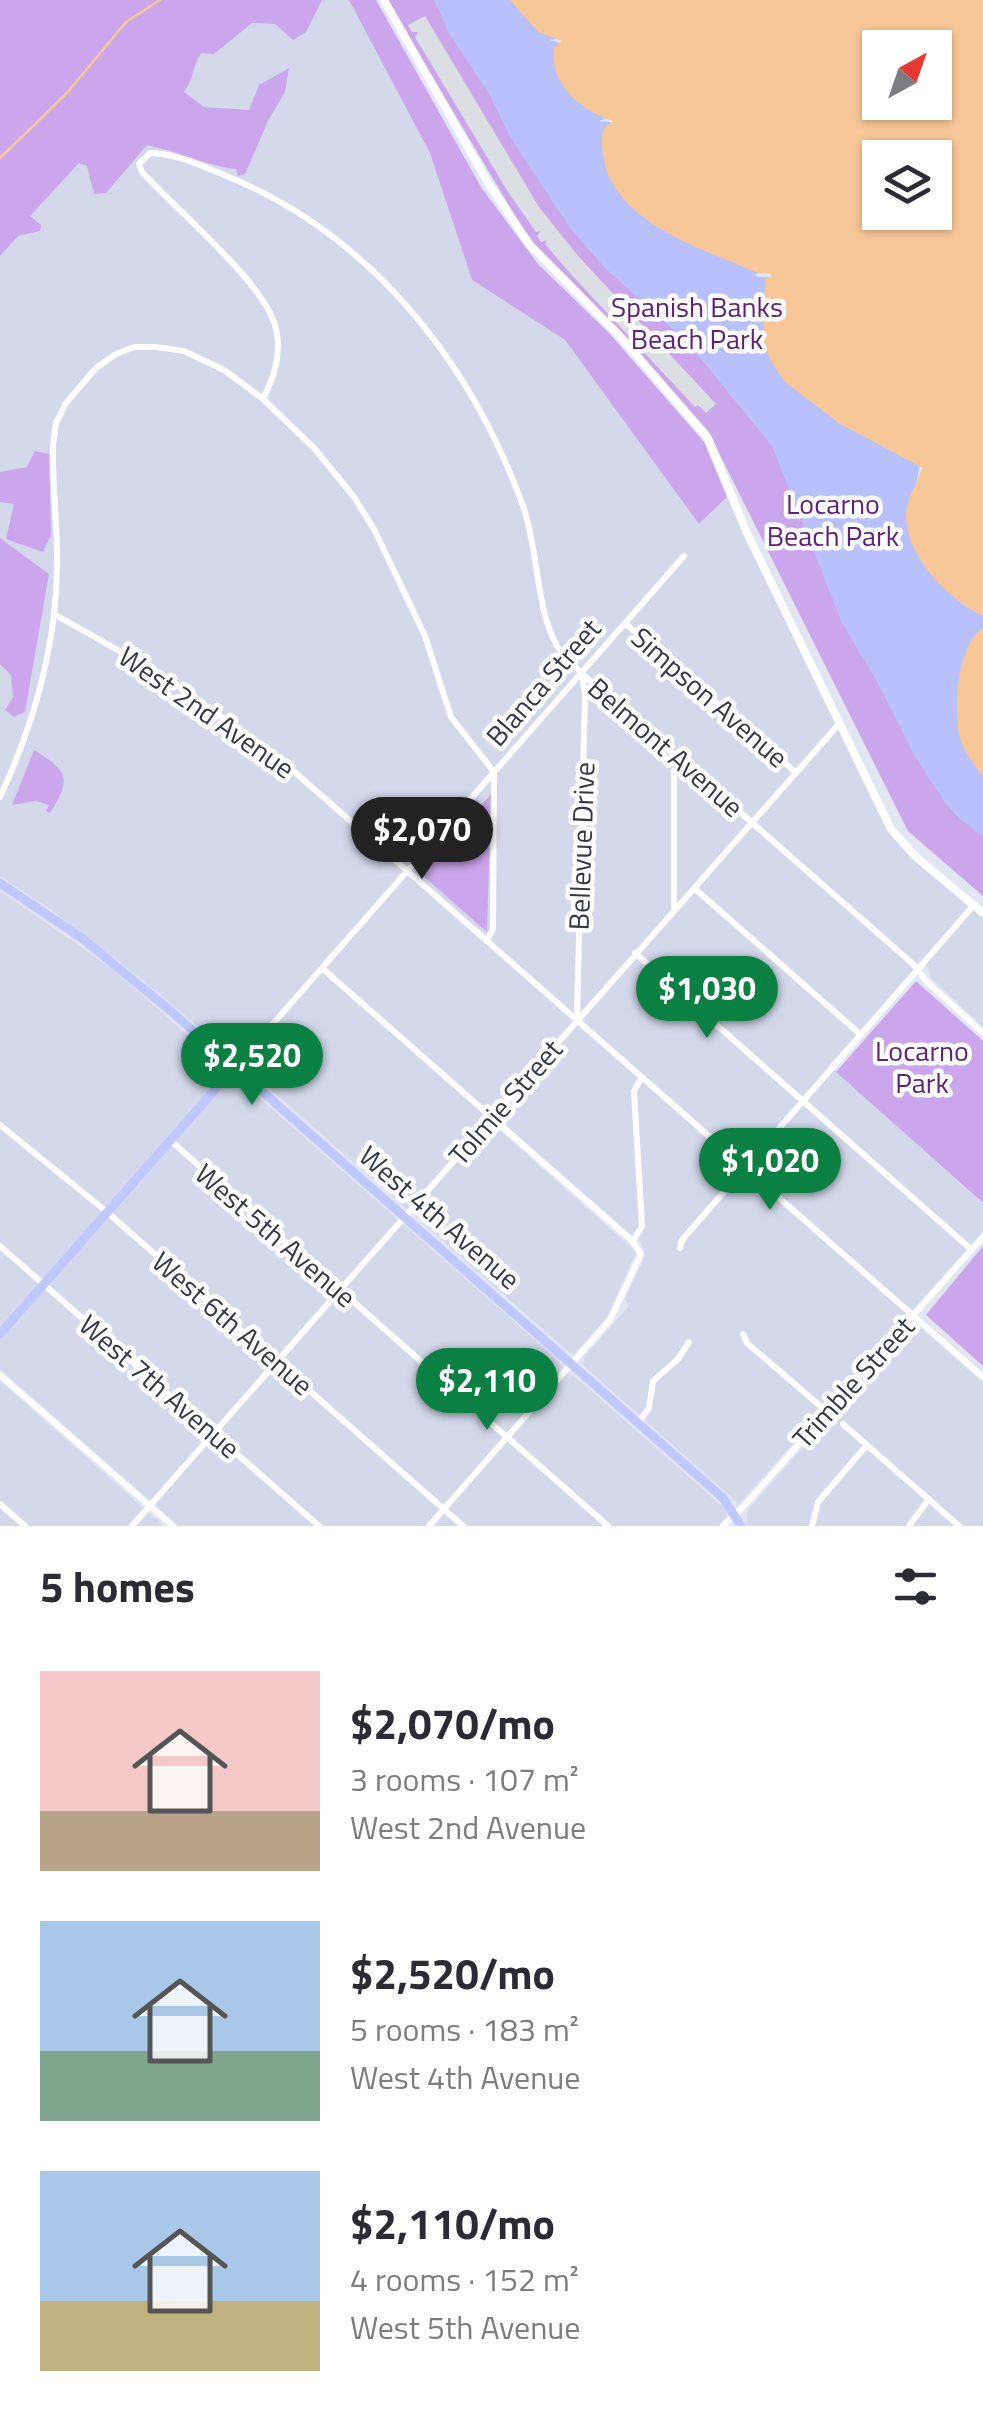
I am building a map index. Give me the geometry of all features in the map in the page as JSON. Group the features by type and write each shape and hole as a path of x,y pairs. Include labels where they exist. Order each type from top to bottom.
{"main road":[{"name":"West 4th Avenue","path":"0,883 107,958 235,1067 722,1498 741,1526"},
{"name":"Blanca Street","path":"0,1334 235,1067"}],"street":[{"path":"384,0 490,186 530,246 620,335 708,438 746,531 896,836 983,913"},
{"name":"Belmont Avenue","path":"263,399 277,364 273,319 248,281 142,172 139,164 150,153 174,154 258,189 349,250 408,304 460,376 502,450 527,516 551,633 559,648 983,1033"},
{"path":"0,798 32,717 54,614 57,567 52,445 56,422 66,403 96,368 116,354 156,346 184,351 224,370 263,399 324,459 375,531 425,636 450,717 494,772 493,930 487,940"},
{"name":"Blanca Street","path":"235,1067 684,556"},
{"name":"West 2nd Avenue","path":"54,614 135,658 281,760 983,1377"},
{"name":"Simpson Avenue","path":"625,622 795,772"},
{"name":"Bellevue Drive","path":"577,1019 585,695 581,672"},
{"name":"Tolmie Street","path":"132,1526 840,724"},
{"path":"674,909 674,771 680,760"},
{"path":"694,888 861,1035"},
{"path":"680,1248 682,1240 973,906"},
{"path":"635,954 972,1250"},
{"path":"322,968 638,1247 640,1258 614,1312 429,1526"},
{"path":"633,1242 642,1226 634,1091 642,1078"},
{"name":"West 6th Avenue","path":"0,1125 107,1212 463,1526"},
{"name":"West 5th Avenue","path":"170,1141 608,1526"},
{"name":"Trimble Street","path":"723,1526 983,1237"},
{"name":"West 7th Avenue","path":"0,1246 319,1526"},
{"path":"743,1334 748,1343 826,1412"},
{"path":"638,1422 649,1408 653,1381 678,1359 688,1342"},
{"path":"0,1374 173,1526"},
{"path":"843,1424 959,1526"},
{"path":"812,1526 818,1502 867,1445"},
{"path":"909,1526 929,1500"},
{"path":"0,1504 25,1526"}],"shaded area":[{"path":"234,0 354,0 430,153 472,280 565,340 699,524 727,497 887,830 906,853 983,918 983,1027 931,978 928,967 921,962 829,1065 983,1204 983,1231 739,1504 583,1365 584,1357 629,1306 625,1299 643,1261 644,1250 640,1242 501,1121 496,1127 636,1252 607,1317 575,1353 570,1353 144,981 0,876 0,239"},
{"path":"510,0 983,0 983,616 935,579 912,543 907,505 923,468 840,424 785,382 771,362 763,339 765,277 772,277 770,273 758,273 678,238 630,206 613,185 604,159 603,129 613,121 580,104 563,85 554,62 554,48 562,41 538,32"},
{"path":"425,16 539,207 579,257 716,404 706,413 698,405 695,407 569,272 545,244 547,240 541,242 537,236 541,231 536,232 508,192 415,37 418,32 412,32 408,25"},
{"path":"983,628 983,776 961,742 957,698 967,648"},
{"path":"0,891 110,967 559,1361 559,1372 574,1376 723,1507 727,1515 719,1526 179,1526 0,1369"},
{"path":"911,1324 918,1325 983,1383 983,1526 747,1526 747,1511"},
{"path":"0,1381 164,1526 0,1526"}],"green space":[{"path":"0,0 322,0 306,32 293,40 275,24 252,23 214,54 201,53 198,58 184,92 204,107 249,110 259,85 289,68 285,92 245,174 238,176 236,169 147,145 106,193 94,194 87,166 79,163 30,216 41,225 40,231 18,236 0,256"},
{"path":"349,0 376,0 481,187 538,264 609,333 704,442 727,497 699,524 565,340 472,280 430,153"},
{"path":"387,0 508,0 677,248 756,277 762,363 983,776 983,896 908,831 708,431 624,335 545,259 520,224"},
{"path":"35,451 49,454 51,535 43,552 6,539 14,504 0,502 0,472 27,467"},
{"path":"0,538 49,574 25,712 14,717 5,710 13,697 11,675 0,664"},
{"path":"34,750 63,776 62,791 50,813 46,811 49,805 36,801 12,805"},
{"path":"491,794 487,932 421,874"},
{"name":"Locarno Park","path":"916,981 983,1041 983,1203 836,1072"},
{"path":"983,1246 983,1366 926,1315"}],"sand":[{"path":"434,0 515,0 558,39 549,40 560,43 557,49 607,118 599,121 611,122 770,273 754,276 778,279 920,462 915,495 983,613 983,836 945,803 842,623 772,446 689,344 605,268 569,227 509,135 489,93 450,35"}],"waterway":[{"path":"0,158 67,93 126,22 160,0"}],"park label":[{"name":"Spanish Banks Beach Park","path":"697,322"},
{"name":"Locarno Beach Park","path":"833,519"}]}
